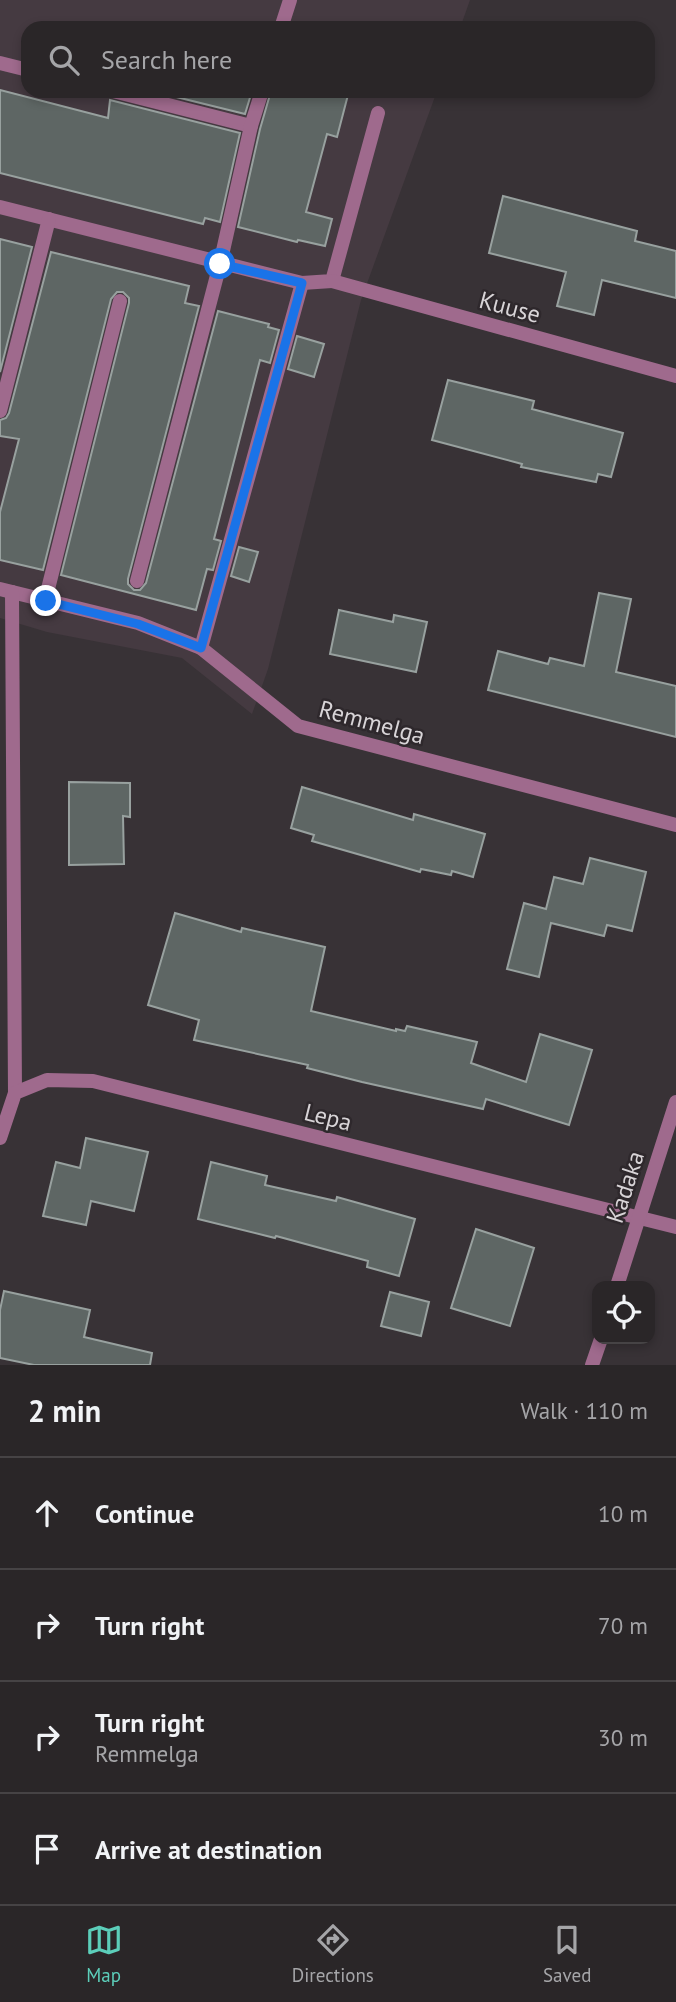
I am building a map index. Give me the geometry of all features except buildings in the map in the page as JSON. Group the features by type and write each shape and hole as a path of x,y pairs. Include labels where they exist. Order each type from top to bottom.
{"street":[{"path":"283,21 290,0"},
{"path":"0,62 21,68"},
{"path":"141,98 251,126"},
{"path":"136,581 220,264 260,98"},
{"path":"332,281 378,113"},
{"name":"Kuuse","path":"0,207 302,283 332,281 676,376"},
{"path":"0,411 49,219"},
{"path":"201,648 302,283"},
{"path":"46,601 120,300"},
{"path":"0,1138 15,1093 6,591"},
{"name":"Remmelga","path":"6,591 138,624 201,648 298,726 676,825"},
{"name":"Lepa","path":"15,1093 47,1080 93,1081 676,1227"},
{"name":"Kadaka","path":"619,1281 676,1102"},
{"path":"592,1365 599,1344"}],"shaded area":[{"path":"0,0 470,0 462,21 21,21 21,98 434,98 361,300 268,669 252,714 182,658 47,632 0,618"}],"route":[{"path":"46,601 138,624 201,648 302,283 220,264"}]}
